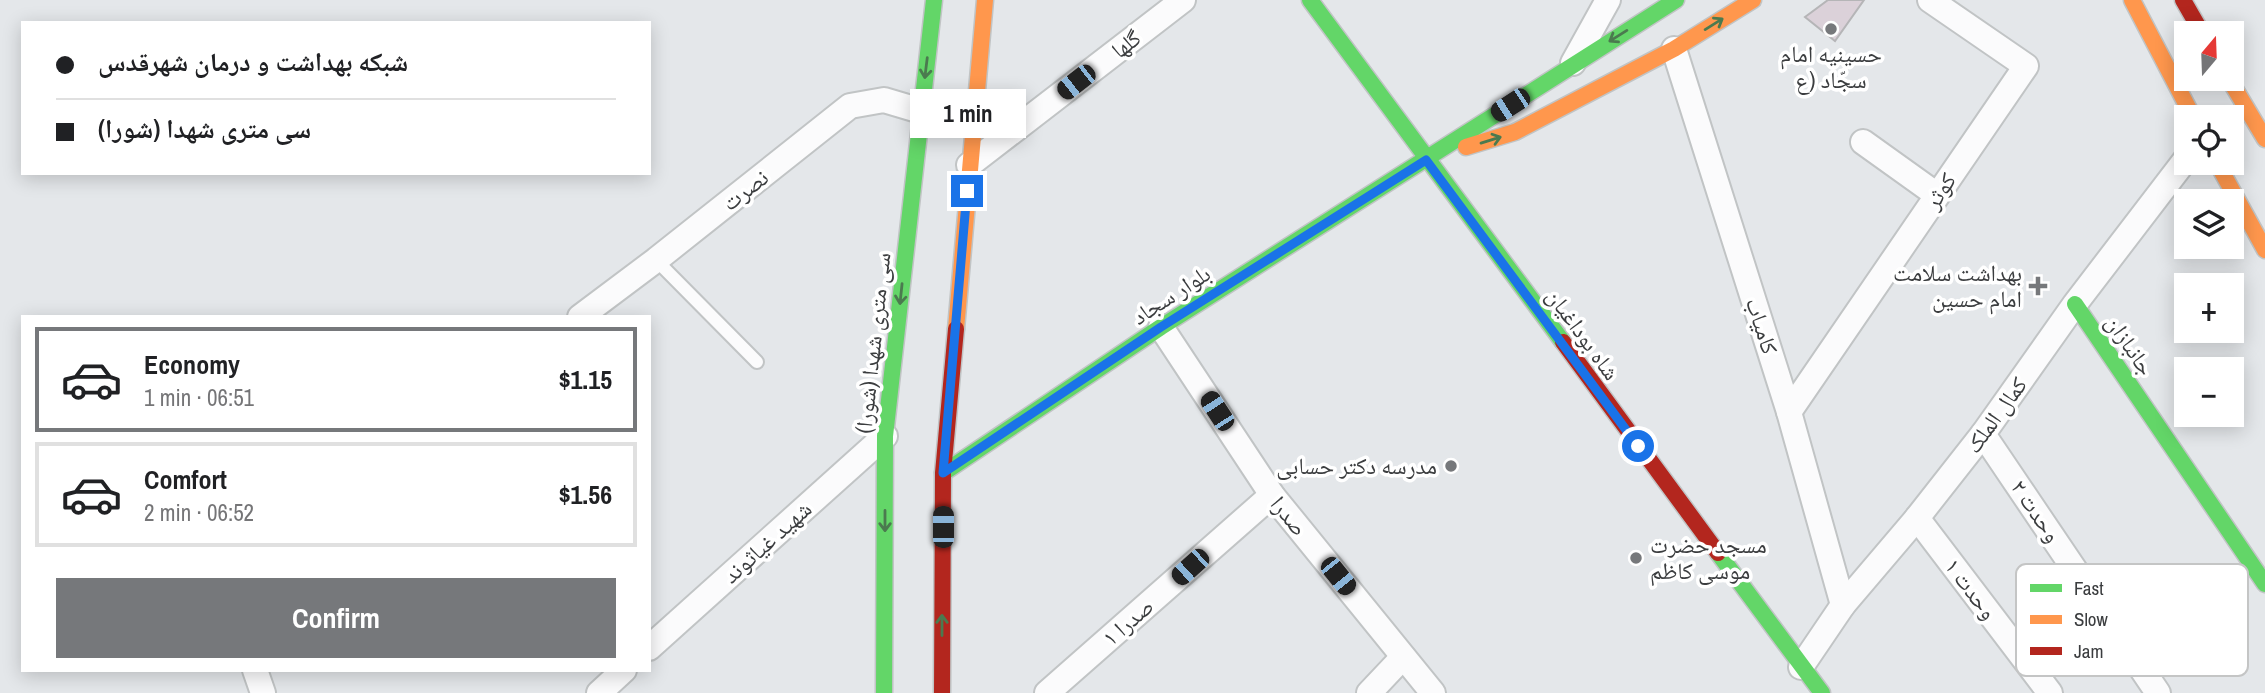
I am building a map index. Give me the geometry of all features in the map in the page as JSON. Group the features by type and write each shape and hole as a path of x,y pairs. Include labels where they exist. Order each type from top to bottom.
{"main road":[{"name":"سی متری شهدا (شورا)","path":"884,693 885,436 934,0"},
{"path":"942,693 943,473 985,0"},
{"name":"شاه بوداغیان","path":"1310,0 1822,693"},
{"name":"بلوار سجاد","path":"943,473 1161,327 1676,0"},
{"name":"بلوار سجاد","path":"1426,160 1515,132 1674,49 1753,0"},
{"path":"2132,0 2187,105"},
{"path":"2183,0 2195,21"},
{"path":"2236,91 2265,139"},
{"path":"2224,175 2265,250"},
{"name":"جانبازان","path":"2075,304 2265,584"}],"street":[{"name":"گلها","path":"969,165 1183,0"},
{"path":"1573,64 1608,0"},
{"name":"کوثر","path":"1789,412 2026,66 1930,0"},
{"name":"کامیاب","path":"1674,49 1789,412 1843,605"},
{"name":"نصرت","path":"583,315 850,106 884,100 921,111"},
{"path":"1863,142 1937,195"},
{"name":"کمال الملک","path":"1801,667 1843,605 1917,518 1983,434 2075,304 2174,175"},
{"name":"صدرا","path":"1161,327 1272,495 1433,693"},
{"name":"وحدت ۲","path":"1983,434 2071,564"},
{"name":"شهید غیاثوند","path":"651,646 885,436"},
{"name":"صدرا ۱","path":"1048,693 1272,495"},
{"name":"وحدت ۱","path":"1917,518 2016,648"},
{"path":"1369,693 1403,657"},
{"path":"256,672 263,693"},
{"path":"599,693 622,672"},
{"name":"وحدت ۱","path":"2037,676 2050,693"},
{"name":"وحدت ۲","path":"2147,676 2158,693"}],"lane":[{"path":"656,260 757,362"}],"building":[{"name":"حسینیه امام سجّاد (ع","path":"1828,0 1864,0 1835,41 1805,17"}],"traffic: fast":[{"path":"884,693 885,436 934,0"},
{"path":"1310,0 1563,342"},
{"path":"943,473 1161,327 1676,0"},
{"path":"2075,304 2265,584"},
{"path":"1718,553 1822,693"}],"traffic: slow":[{"path":"956,329 985,0"},
{"path":"1466,147 1515,132 1674,49 1753,0"},
{"path":"2132,0 2187,105"},
{"path":"2236,91 2265,139"},
{"path":"2224,175 2265,250"}],"traffic: jam":[{"path":"2183,0 2195,21"},
{"path":"942,693 943,473 956,329"},
{"path":"1563,342 1718,553"}],"place":[{"name":"حسینیه امام سجّاد (ع","path":"1831,29"},
{"name":"بهداشت سلامت امام حسین","path":"2038,286"},
{"name":"مدرسه دکتر حسابی","path":"1451,466"},
{"name":"مسجد حضرت موسی کاظم","path":"1636,558"}],"route":[{"path":"967,191 943,473 1161,327 1426,160 1638,446"}]}
